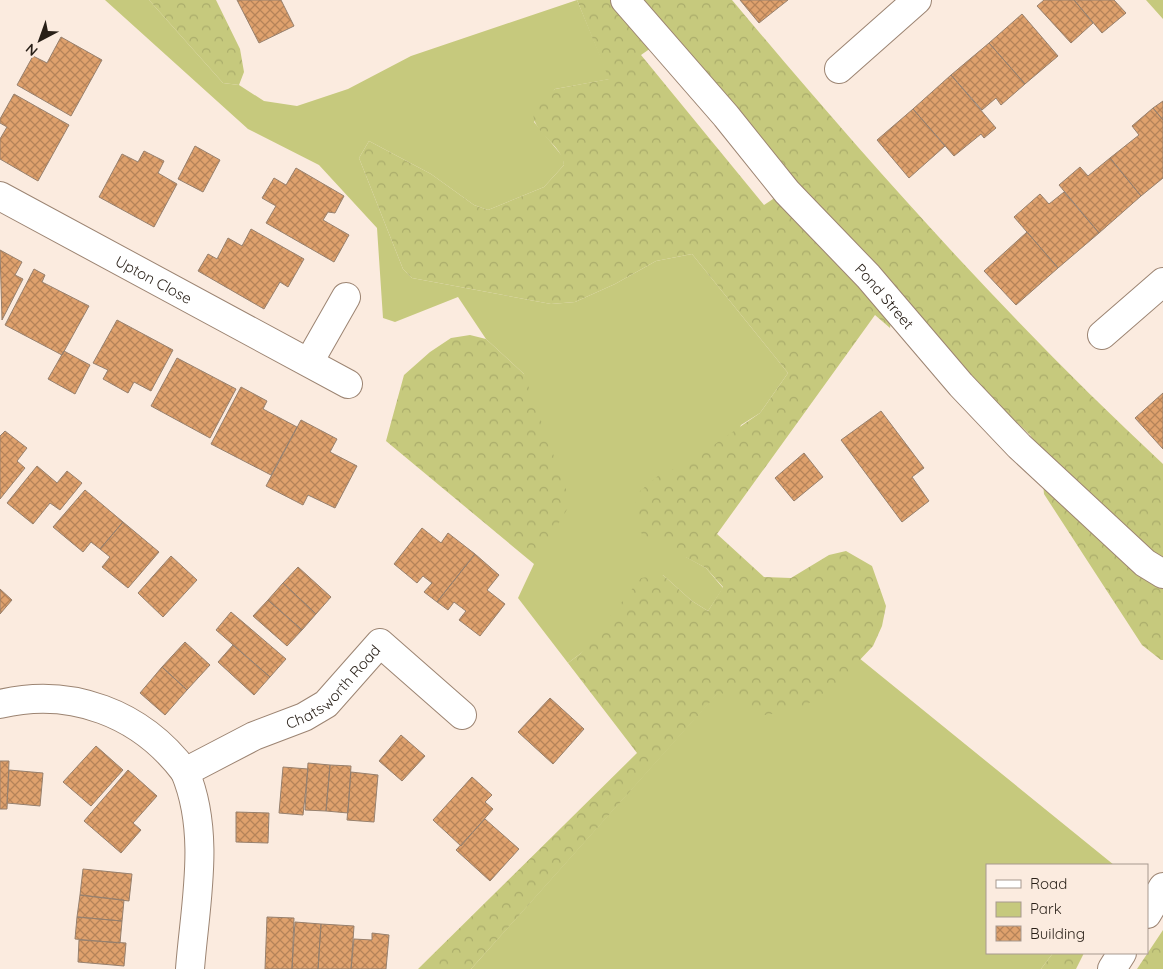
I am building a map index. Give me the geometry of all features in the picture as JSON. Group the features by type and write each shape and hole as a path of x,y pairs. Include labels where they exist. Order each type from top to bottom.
{"street":[{"name":"Pond Street","path":"624,0 726,116 787,192 868,276 962,385 1019,446 1145,563 1163,574"},
{"path":"838,69 917,0"},
{"name":"Upton Close","path":"0,196 348,384"},
{"path":"1102,335 1163,282"},
{"path":"309,362 346,297"},
{"name":"Chatsworth Road","path":"185,772 254,736 304,717 326,704 380,643 462,715"},
{"path":"0,704 37,698 65,699 87,704 105,711 151,737 176,760 185,772 197,808 200,833 190,969"},
{"path":"1148,912 1163,887"},
{"path":"1112,969 1121,954"}],"green space":[{"path":"105,0 149,0 223,83 239,85 264,101 297,106 348,89 411,56 577,0 610,79 555,89 534,122 563,157 564,165 544,187 488,210 474,205 431,174 369,141 359,158 403,269 412,278 551,304 575,302 615,284 656,261 692,254 788,373 760,413 741,425 686,557 706,568 723,588 708,611 692,601 663,575 580,654 568,663 518,598 534,564 524,374 486,339 458,297 395,322 383,318 377,228 319,165 248,129"},
{"path":"149,0 216,0 240,49 244,72 239,85 223,83"},
{"path":"577,0 732,0 834,120 940,238 1049,353 1163,464 1163,660 1142,645 1044,494 1040,451 1030,435 894,305 890,328 875,315 717,534 764,577 791,578 829,555 846,551 872,566 886,606 882,626 873,646 837,684 799,710 765,715 719,692 471,969 418,969 637,753 568,663 580,654 641,578 663,575 692,601 708,611 723,587 706,568 642,534 632,516 639,492 659,475 689,462 760,413 788,373 692,254 656,261 615,284 575,302 551,304 412,278 403,269 359,158 369,141 431,174 474,205 488,210 544,187 564,165 558,151 538,127 533,113 555,89 609,79","holes":["651,48 779,195 764,205 641,55"]},
{"path":"1146,0 1163,0 1163,19"},
{"path":"470,335 486,339 524,374 571,503 534,564 386,441 404,375 430,352 451,338"},
{"path":"795,606 1113,864 986,864 986,954 1052,954 1041,969 471,969"},
{"path":"1163,930 1163,969 1137,969"},
{"path":"1052,954 1084,954 1076,969 1041,969"}],"building":[{"path":"237,0 281,0 294,26 259,43"},
{"path":"740,0 788,0 759,23"},
{"path":"1044,0 1074,0 1093,23 1071,43 1037,6"},
{"path":"1074,0 1114,0 1126,13 1102,33"},
{"path":"1022,14 1058,56 1025,84 989,43"},
{"path":"61,37 102,60 71,116 17,85 33,56 47,63"},
{"path":"989,43 1025,84 1001,105 996,98 982,110 951,75"},
{"path":"951,75 996,128 984,138 981,134 954,156 913,109"},
{"path":"14,94 69,125 38,181 0,159 0,139 7,127 0,123 0,119"},
{"path":"1163,101 1163,120 1153,108"},
{"path":"1153,108 1163,120 1163,178 1141,196 1110,158 1139,135 1132,126"},
{"path":"913,109 945,146 909,178 877,140"},
{"path":"195,146 220,160 203,192 178,179"},
{"path":"144,151 164,161 158,173 177,184 154,227 99,197 122,154 138,162"},
{"path":"1110,158 1141,196 1099,233 1059,185 1080,167 1088,176"},
{"path":"296,168 344,196 335,213 328,212 323,220 349,235 334,262 266,223 276,206 262,198 274,178 286,185"},
{"path":"1064,192 1099,233 1058,268 1014,217 1040,194 1049,204"},
{"path":"251,229 304,259 288,287 280,282 264,309 198,271 208,254 217,259 228,238 242,246"},
{"path":"1027,232 1058,268 1016,305 984,271"},
{"path":"0,250 22,262 15,275 23,279 2,320"},
{"path":"34,269 45,275 42,282 89,306 62,355 5,325"},
{"path":"117,320 173,350 151,391 134,382 128,393 103,379 108,370 93,363"},
{"path":"64,351 90,365 75,394 48,379"},
{"path":"177,358 236,389 210,438 151,406"},
{"path":"241,387 267,401 263,409 297,427 271,475 211,444"},
{"path":"1163,393 1163,449 1135,418"},
{"path":"881,411 924,468 912,477 929,501 902,522 841,440"},
{"path":"301,420 337,439 330,452 357,466 335,508 308,495 303,505 266,486"},
{"path":"5,431 27,448 17,461 25,468 0,499 0,436"},
{"path":"804,453 823,477 794,501 775,478"},
{"path":"37,466 57,483 67,471 82,483 60,510 50,503 33,524 7,503"},
{"path":"85,490 123,522 100,549 91,542 83,552 53,527"},
{"path":"123,522 159,552 128,588 102,567 110,557 100,549"},
{"path":"422,528 441,543 448,533 475,554 437,602 424,592 432,583 423,576 417,583 394,564"},
{"path":"475,554 499,575 487,590 505,604 480,636 459,620 466,611 454,602 448,610 437,602"},
{"path":"171,556 197,580 163,617 138,593"},
{"path":"298,567 331,597 316,614 283,583"},
{"path":"283,583 316,614 302,630 268,600"},
{"path":"0,589 12,600 0,614"},
{"path":"268,600 302,630 287,646 253,616"},
{"path":"231,612 286,659 270,677 216,630"},
{"path":"185,642 210,665 187,690 162,667"},
{"path":"233,645 270,677 254,695 218,662"},
{"path":"162,667 187,690 165,715 140,693"},
{"path":"550,698 584,729 553,764 518,732"},
{"path":"401,735 425,756 402,781 379,761"},
{"path":"96,746 123,770 91,806 63,782"},
{"path":"0,761 9,761 7,809 0,809"},
{"path":"308,763 330,765 326,811 305,810"},
{"path":"330,765 351,766 348,813 326,811"},
{"path":"283,767 308,769 303,815 279,813"},
{"path":"9,770 43,773 40,806 7,803"},
{"path":"128,770 157,796 133,823 141,830 121,853 84,821"},
{"path":"351,772 378,775 374,822 347,820"},
{"path":"472,777 492,795 485,802 493,809 461,846 433,820"},
{"path":"236,812 269,813 268,843 236,842"},
{"path":"485,819 519,849 490,881 456,850"},
{"path":"83,869 132,874 129,901 80,895"},
{"path":"80,895 124,900 122,921 77,917"},
{"path":"77,917 122,921 120,943 75,939"},
{"path":"267,917 294,918 292,969 265,969"},
{"path":"295,922 321,924 318,969 292,969"},
{"path":"321,924 354,926 351,969 318,969"},
{"path":"372,933 389,935 386,969 351,969 354,939 372,940"},
{"path":"79,940 126,943 124,966 78,962"}]}
